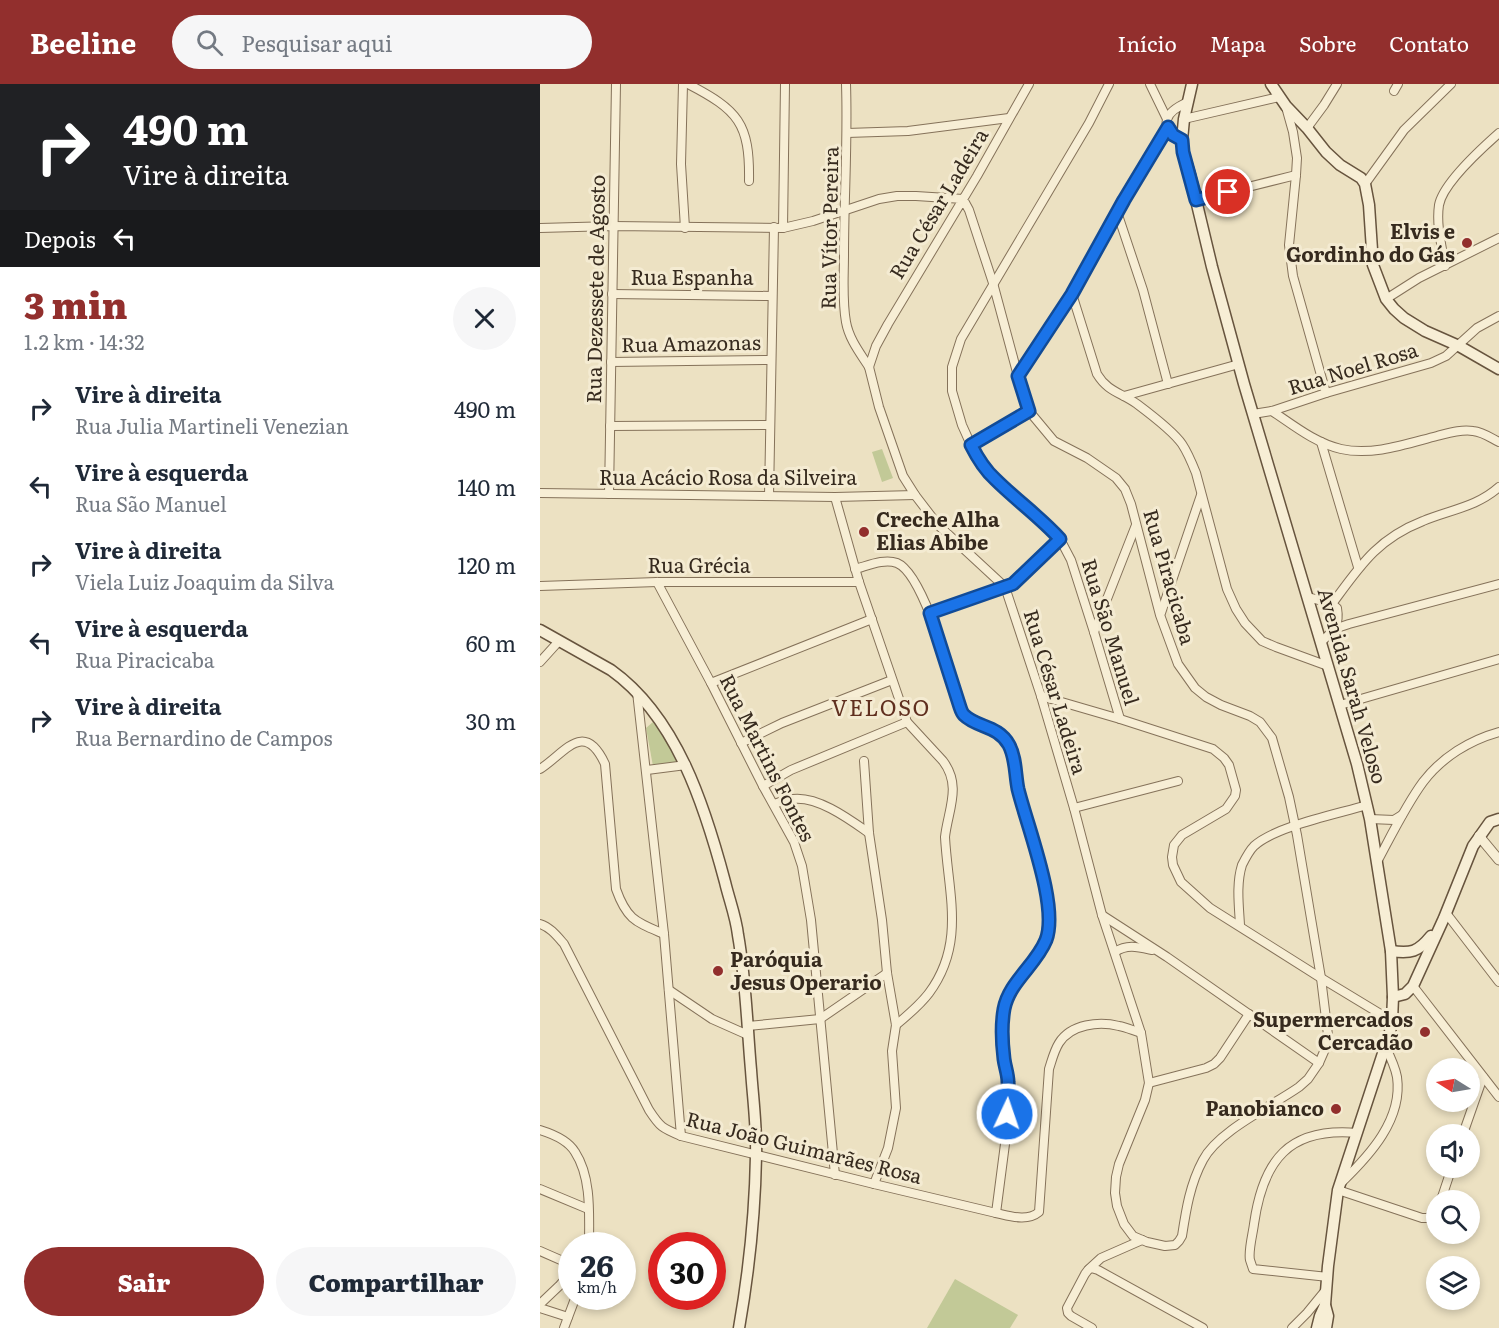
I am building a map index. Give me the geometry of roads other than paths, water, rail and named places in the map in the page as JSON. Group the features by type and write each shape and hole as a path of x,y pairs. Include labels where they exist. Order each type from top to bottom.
{"main road":[{"name":"Avenida Sarah Veloso","path":"1192,84 1184,119 1183,152 1253,414 1357,764 1370,819 1391,951 1392,1021 1338,1188 1330,1242 1325,1305 1328,1316 1326,1328"},
{"path":"1272,85 1326,152 1340,165 1361,178 1365,184 1369,205 1373,265 1386,299 1404,318 1499,369"},
{"path":"540,630 611,670 637,692 671,737 686,765 701,801 716,849 738,931 748,1030 756,1154 752,1242 739,1328"},
{"path":"1393,997 1405,994 1415,982 1446,914 1473,846 1490,822 1499,819"},
{"path":"1391,951 1411,952 1422,947 1441,925"},
{"path":"1411,952 1417,964 1415,982"},
{"name":"Avenida Sarah Veloso","path":"1317,1328 1325,1305"}],"street":[{"name":"Rua Dezessete de Agosto","path":"609,494 616,84"},
{"path":"683,84 681,164 685,228"},
{"path":"688,84 715,98 732,112 741,125 749,157 748,181"},
{"path":"783,228 785,84"},
{"name":"Rua Vítor Pereira","path":"846,84 848,133 844,211 846,322 850,335 869,367"},
{"name":"Rua César Ladeira","path":"1029,84 888,324 876,346 869,367 879,407 903,476 939,525 1005,587 1041,696 1102,915 1141,1033 1149,1083 1145,1100 1119,1164 1115,1192 1117,1206 1124,1224 1133,1236 1142,1240"},
{"name":"Rua São Manuel","path":"1109,84 1089,123 961,339 952,367 952,391 963,425 978,458 993,478 1060,539 1071,560 1120,719"},
{"path":"1150,84 1173,135 1182,140"},
{"path":"1307,128 1337,84"},
{"path":"1365,184 1404,130 1451,84"},
{"path":"1184,119 1283,101 1293,132 1297,158 1289,245 1293,276 1326,393"},
{"path":"1018,376 1072,294 1167,123 1172,110 1188,102"},
{"path":"848,133 908,131 1009,118"},
{"path":"1444,267 1439,205 1445,189 1499,133"},
{"path":"1196,200 1296,175"},
{"path":"540,228 613,226 783,228 813,221 879,199 897,196 963,199"},
{"name":"Rua Piracicaba","path":"963,199 969,210 993,283 1029,411 1054,441 1087,458 1116,478 1125,489 1160,615 1178,664 1195,688 1206,697 1250,716 1267,730 1272,738 1295,826 1321,978 1328,1035 1326,1047 1319,1063 1299,1087 1237,1126 1209,1150 1200,1165 1189,1194 1179,1242 1165,1246 1142,1240"},
{"path":"1118,212 1143,290 1168,384"},
{"path":"769,496 774,227"},
{"path":"1487,244 1499,230"},
{"path":"1386,299 1419,278 1499,238"},
{"name":"Rua Espanha","path":"612,294 772,296"},
{"path":"1072,294 1097,374 1106,386 1137,404 1180,442 1189,457 1196,473 1227,589 1245,623 1262,641 1328,666"},
{"name":"Rua Noel Rosa","path":"1253,414 1272,411 1431,363 1446,356 1478,328 1499,316"},
{"name":"Rua Amazonas","path":"611,362 771,360"},
{"path":"1124,396 1239,364"},
{"path":"971,445 1029,411"},
{"path":"1272,411 1322,442 1341,449 1384,450 1457,431 1473,431 1499,442"},
{"path":"610,426 770,425"},
{"path":"1322,442 1358,567"},
{"path":"1332,604 1358,567 1388,538 1422,521 1472,504 1489,496 1499,487"},
{"name":"Rua Acácio Rosa da Silveira","path":"540,493 835,497 915,495"},
{"path":"1160,615 1201,495"},
{"path":"835,497 859,582 907,722 944,761 952,781 952,803 945,837 953,927 948,954 939,978 921,1002 896,1025"},
{"path":"1094,632 1136,525"},
{"path":"930,613 1013,584 1060,539"},
{"path":"855,569 881,562 893,562 900,565 910,576 930,613 960,707 965,715 1004,737 1013,753 1018,789 1047,896 1049,917 1047,939 1017,982 1004,1008 1002,1039 1008,1080 1005,1143 996,1213"},
{"name":"Rua Grécia","path":"540,585 657,582 859,582"},
{"name":"Rua Martins Fontes","path":"657,582 794,842 802,866 811,920 835,1175"},
{"path":"1334,629 1499,584"},
{"path":"1307,597 1322,600 1337,608 1338,619 1334,629 1321,642"},
{"path":"1088,612 1103,609"},
{"path":"711,683 872,619"},
{"path":"540,662 559,641"},
{"path":"1340,705 1499,659"},
{"path":"741,743 782,723 892,680"},
{"path":"637,692 664,934 681,1136"},
{"path":"1041,696 1213,749 1224,758 1229,765 1236,790 1235,796 1226,809 1182,835 1174,845 1173,865 1181,882 1210,908 1392,1021"},
{"path":"763,786 791,770 907,722"},
{"path":"1376,862 1423,781 1461,748 1499,732"},
{"path":"540,769 576,742 587,743 595,747 605,764 616,889 620,901 631,919 664,934"},
{"path":"864,761 870,832 896,1025 892,1051 896,1108 888,1148 874,1184"},
{"path":"646,770 686,765"},
{"path":"1074,808 1178,781"},
{"path":"774,804 792,799 804,799 818,803 840,813 870,832"},
{"path":"1240,925 1239,885 1242,867 1253,847 1295,826 1367,806"},
{"path":"1370,819 1394,820 1403,815"},
{"path":"1479,836 1499,860"},
{"path":"1446,914 1499,981"},
{"path":"1102,915 1319,1063"},
{"name":"Rua João Guimarães Rosa","path":"540,924 545,925 556,934 564,944 649,1110 658,1123 668,1130 681,1136 835,1175 1021,1218 1039,1212 1049,1069 1060,1041 1079,1027 1094,1024 1119,1026 1141,1033"},
{"path":"1115,952 1130,946 1156,951"},
{"path":"669,990 712,1019 748,1030 820,1019 888,973"},
{"path":"1415,982 1499,1097"},
{"path":"1324,1005 1333,992 1342,991"},
{"path":"1149,1083 1214,1064 1249,1014"},
{"path":"1385,1046 1396,1075 1398,1089 1395,1109 1388,1126 1365,1161 1338,1188 1426,1218"},
{"path":"1467,1124 1483,1077"},
{"path":"540,1130 553,1134 575,1151 587,1185 589,1232"},
{"path":"1328,1277 1254,1269 1250,1259 1256,1208 1269,1171 1275,1160 1285,1150 1306,1137 1318,1134 1357,1133"},
{"path":"540,1189 588,1209"},
{"path":"1092,1328 1071,1316 1067,1305 1085,1274 1101,1258 1142,1240"},
{"path":"540,1251 558,1259"},
{"path":"1089,1269 1098,1270 1203,1328"},
{"path":"558,1287 540,1306 568,1317"},
{"path":"1292,1328 1326,1290"},
{"path":"564,1328 571,1310"}],"place":[{"name":"Elvis e Gordinho do Gás","path":"1467,243"},
{"name":"Creche Alha Elias Abibe","path":"864,532"},
{"name":"Paróquia Jesus Operario","path":"718,971"},
{"name":"Supermercados Cercadão","path":"1425,1032"},
{"name":"Panobianco","path":"1336,1109"}],"district":[{"name":"VELOSO","path":"881,708"}]}
